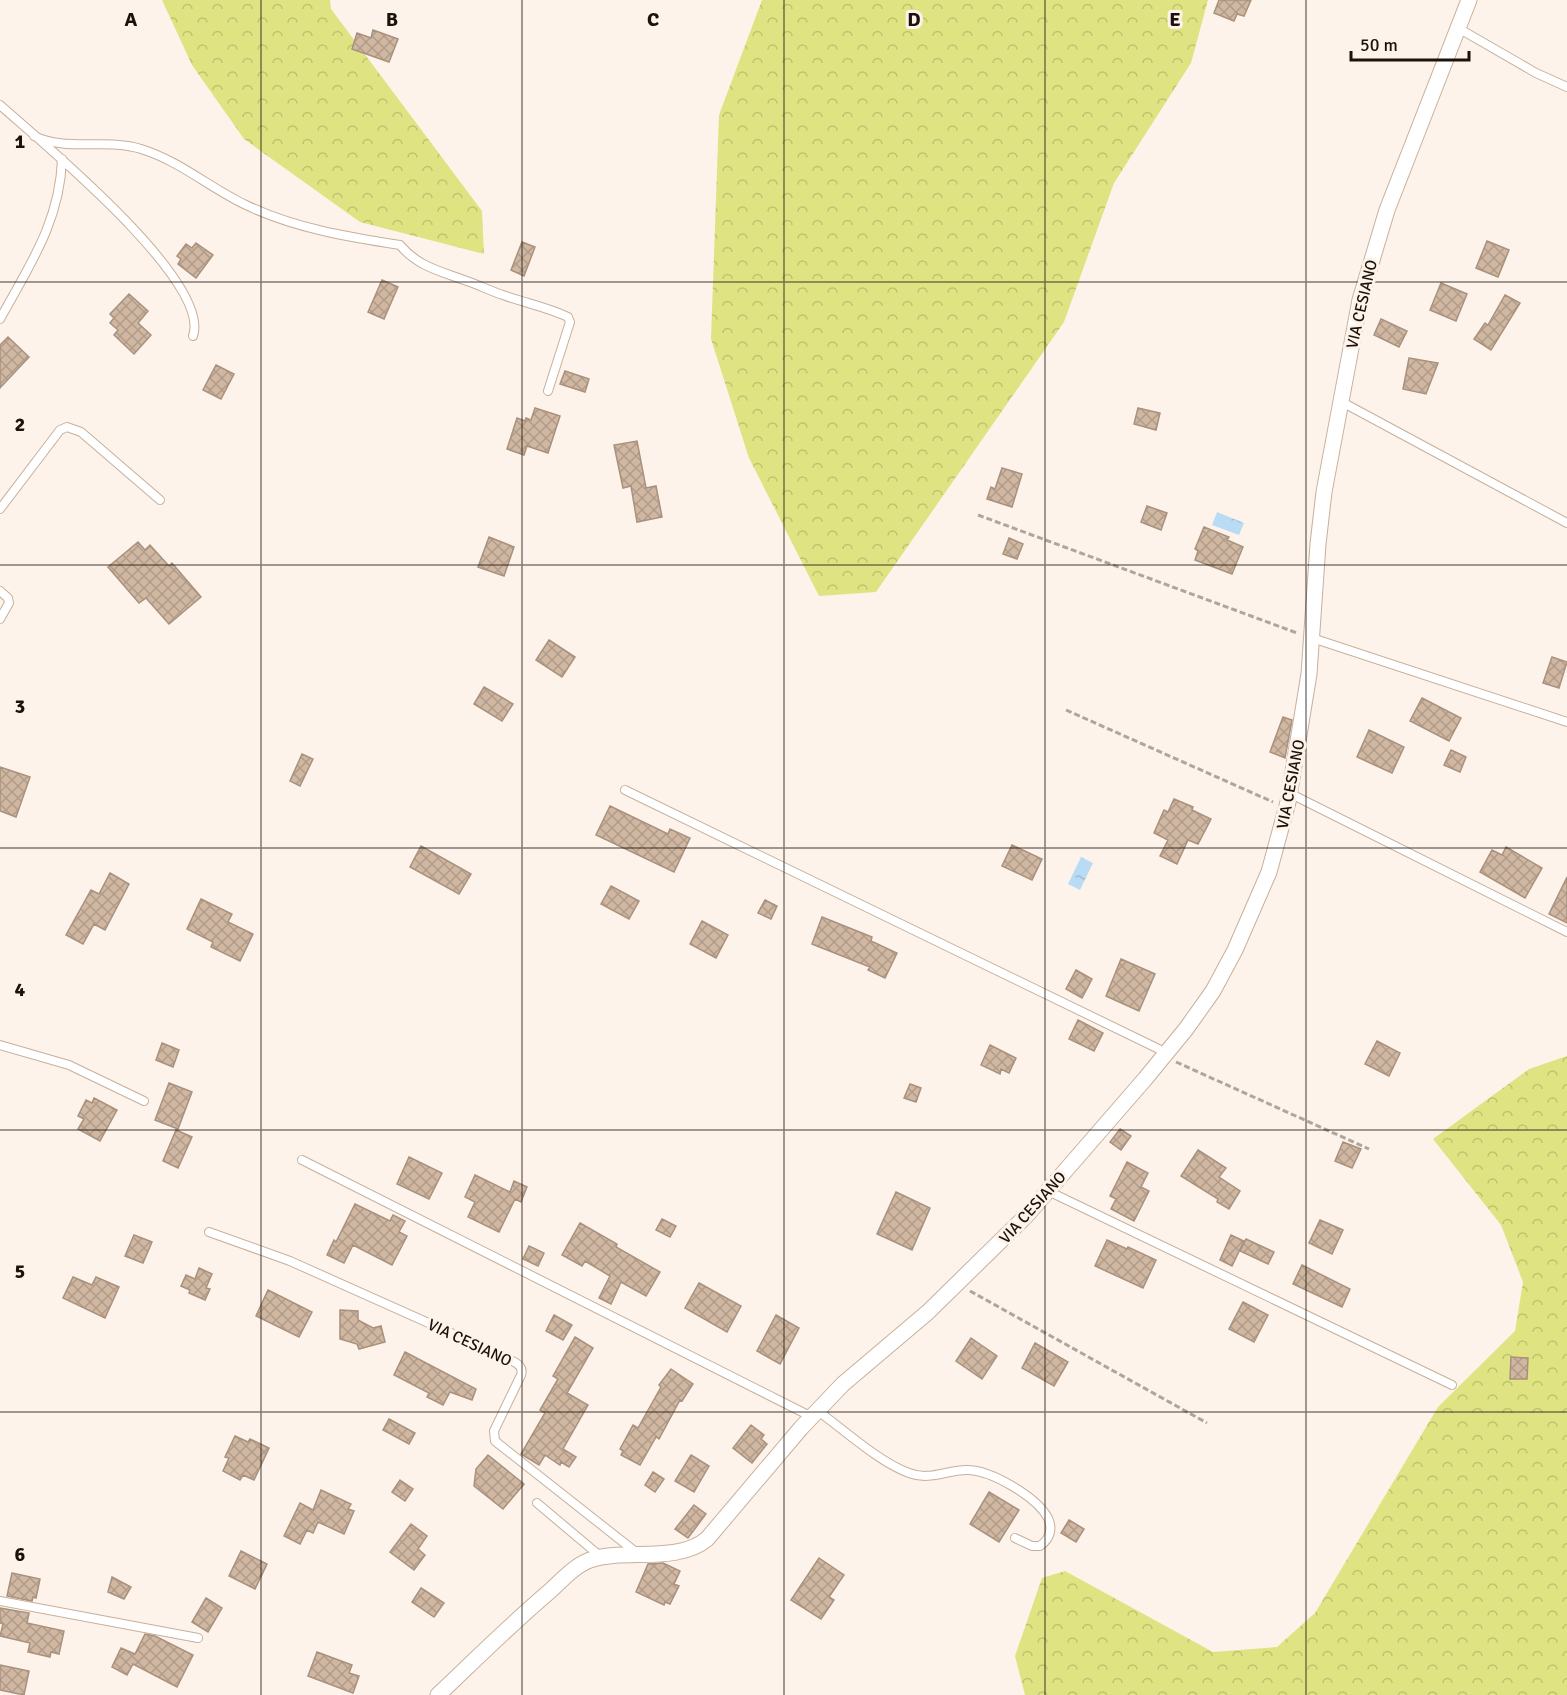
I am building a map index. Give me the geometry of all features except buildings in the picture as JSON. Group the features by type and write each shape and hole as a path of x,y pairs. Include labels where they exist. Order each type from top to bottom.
{"street":[{"name":"VIA CESIANO","path":"438,1695 571,1572 585,1563 601,1557 679,1551 703,1542 815,1414 860,1368 918,1320 1006,1236 1165,1055 1213,991 1240,941 1269,872 1288,800 1307,685 1322,510 1358,309 1378,236 1469,0"}],"lane":[{"path":"1458,28 1536,73 1567,87"},
{"path":"0,105 96,191 174,276 185,294 194,318 194,336"},
{"path":"34,136 61,144 111,144 140,149 176,164 233,199 275,218 355,238 400,245 407,254 433,270 568,317 570,322 548,391"},
{"path":"0,319 50,224 60,187 62,159"},
{"path":"1340,401 1567,523"},
{"path":"0,509 60,430 67,427 81,432 160,500"},
{"path":"0,591 8,598 9,603 0,620"},
{"path":"1312,638 1567,722"},
{"path":"625,790 1165,1055"},
{"path":"1288,800 1567,932"},
{"path":"0,1045 69,1065 144,1101"},
{"path":"302,1160 815,1414 908,1473 935,1477 962,1471 981,1472 1015,1489 1037,1504 1047,1516 1051,1528 1047,1541 1036,1547 1015,1538"},
{"path":"1047,1191 1452,1384"},
{"name":"VIA CESIANO","path":"209,1232 290,1261 519,1365 521,1375 494,1431 495,1441 638,1554"},
{"path":"537,1503 601,1557"},
{"path":"0,1601 198,1638"}],"path":[{"path":"978,516 1312,638"},
{"path":"1066,710 1288,800"},
{"path":"1165,1055 1369,1149"},
{"path":"957,1284 1207,1423"}],"green space":[{"path":"162,0 330,0 331,9 482,211 484,254 360,222 244,139 192,65"},
{"path":"762,0 1208,0 1191,63 1114,183 1064,322 876,592 819,596 749,458 711,339 719,115"},
{"path":"1567,1056 1567,1695 1025,1695 1015,1656 1042,1578 1065,1571 1213,1652 1277,1647 1315,1613 1438,1407 1515,1331 1523,1282 1501,1225 1433,1139 1529,1069"}],"water":[{"path":"1217,512 1244,523 1239,535 1212,525"},
{"path":"1081,857 1093,863 1080,890 1068,884"}]}
